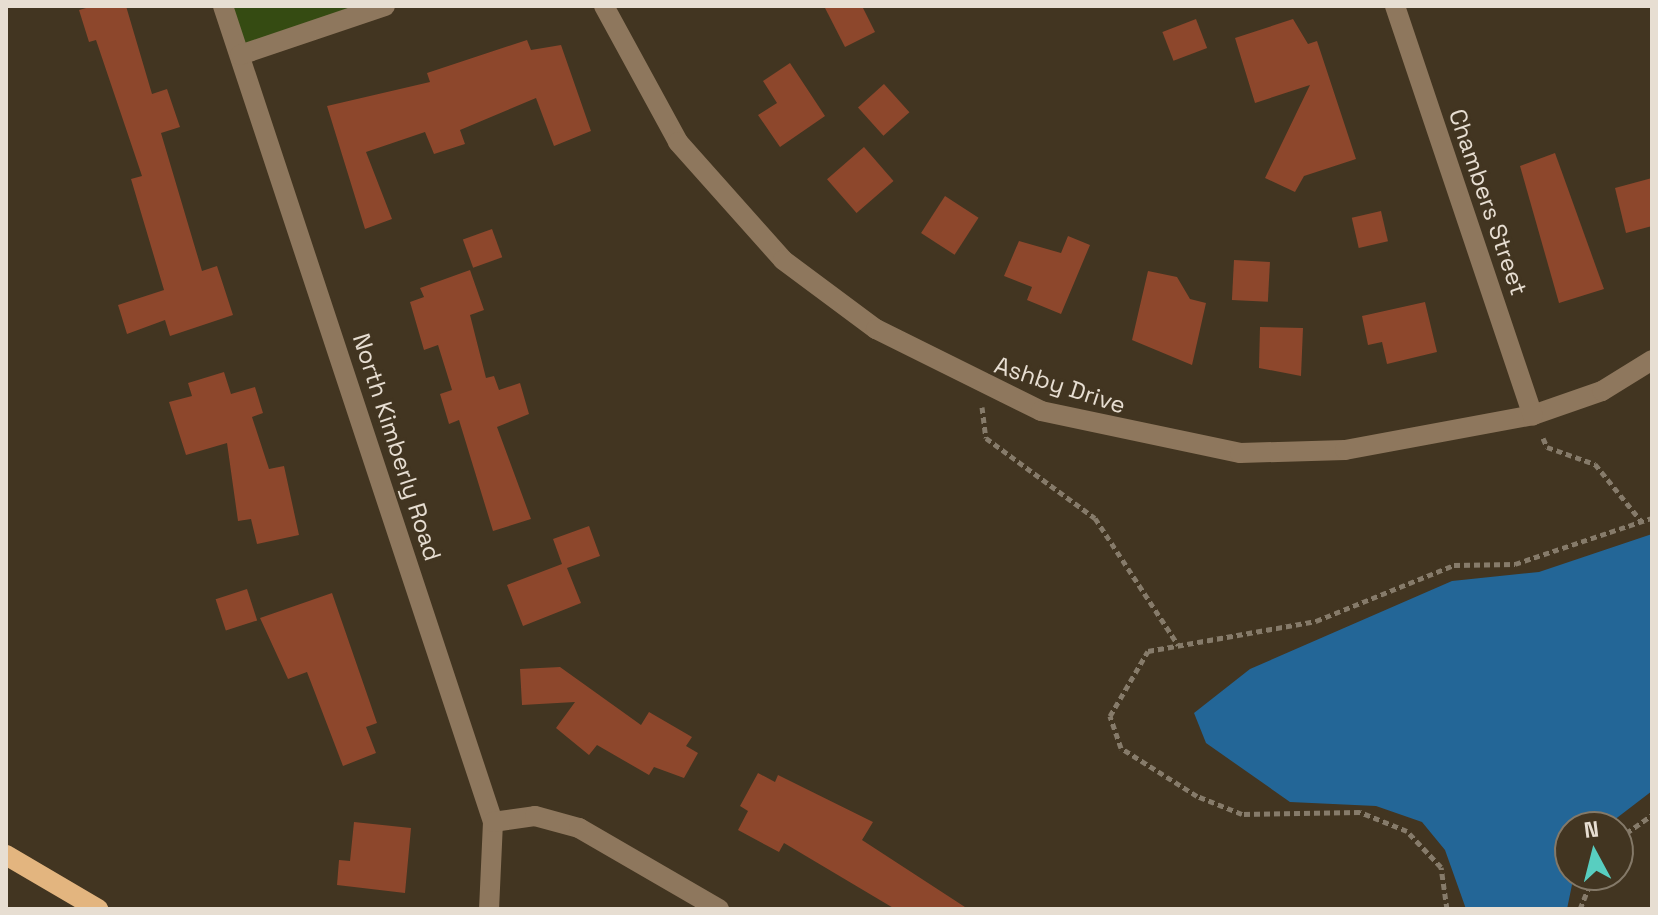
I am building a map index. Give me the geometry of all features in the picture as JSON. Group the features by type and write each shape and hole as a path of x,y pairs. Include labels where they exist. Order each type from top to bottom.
{"main road":[{"path":"6,855 98,909"}],"street":[{"name":"North Kimberly Road","path":"223,6 493,822 489,909"},
{"path":"240,55 385,6"},
{"name":"Ashby Drive","path":"604,6 678,142 783,260 876,329 980,386 1114,432 1240,453 1418,442 1533,415 1602,391 1652,360"},
{"name":"Chambers Street","path":"1395,6 1533,415"},
{"path":"493,822 535,816 579,828 719,909"}],"path":[{"path":"980,386 986,438 1095,518 1178,645"},
{"path":"1533,415 1547,447 1595,464 1642,522"},
{"path":"1447,909 1441,867 1407,831 1360,812 1242,814 1197,796 1121,748 1110,716 1148,651 1316,621 1454,565 1515,564 1652,518"},
{"path":"1634,828 1652,815"}],"green space":[{"path":"228,6 370,6 242,49"}],"water":[{"path":"1652,534 1652,791 1626,811 1554,811 1554,891 1571,891 1567,909 1466,909 1445,850 1422,822 1376,806 1290,802 1206,743 1194,713 1250,669 1452,581 1539,572"}],"building":[{"path":"93,6 126,6 152,94 167,89 180,127 161,133 202,271 217,266 233,315 170,336 165,320 127,334 118,305 164,290 131,179 142,176 96,40 89,42 79,10"},
{"path":"824,6 862,6 875,32 845,47"},
{"path":"1196,19 1207,48 1174,61 1162,32"},
{"path":"1293,19 1308,44 1317,41 1356,159 1304,176 1295,192 1265,178 1310,85 1255,103 1235,38"},
{"path":"527,40 531,50 561,45 591,131 554,146 536,98 460,130 465,144 434,154 425,132 366,152 392,219 365,229 327,106 430,82 427,73"},
{"path":"790,63 825,116 780,147 758,115 777,103 763,81"},
{"path":"884,84 909,112 883,136 858,107"},
{"path":"864,147 894,181 857,213 827,179"},
{"path":"1555,153 1604,289 1559,303 1520,166"},
{"path":"1652,178 1652,226 1626,233 1615,188"},
{"path":"945,196 979,218 955,255 921,233"},
{"path":"1381,211 1388,241 1359,248 1352,218"},
{"path":"492,229 502,257 473,268 463,240"},
{"path":"1068,236 1090,245 1061,314 1027,300 1032,287 1004,276 1019,241 1061,253"},
{"path":"1234,260 1270,262 1268,302 1232,300"},
{"path":"470,270 484,310 470,315 486,378 494,376 499,390 520,383 529,414 497,427 531,519 493,531 459,420 449,424 440,394 452,390 438,345 424,350 410,302 424,297 420,288"},
{"path":"1148,271 1177,277 1190,299 1206,303 1192,365 1132,340"},
{"path":"1425,302 1437,352 1387,364 1382,342 1368,345 1362,316"},
{"path":"1260,327 1303,328 1301,376 1259,368"},
{"path":"224,372 231,394 255,387 263,413 252,417 269,469 284,466 299,535 257,544 251,519 238,521 227,443 186,455 169,402 192,396 188,383"},
{"path":"589,526 600,556 567,568 581,603 523,626 507,585 562,564 553,539"},
{"path":"247,589 257,620 226,631 216,599"},
{"path":"332,593 377,723 366,727 376,753 343,766 307,672 288,679 260,618"},
{"path":"560,667 641,725 649,712 692,737 686,746 698,753 684,778 654,767 649,775 597,745 589,755 556,728 575,702 522,705 520,669"},
{"path":"758,773 775,782 778,775 873,822 862,840 968,909 895,909 784,843 779,852 738,830 748,811 740,806"},
{"path":"354,822 411,828 405,893 337,885 339,860 350,861"}]}
